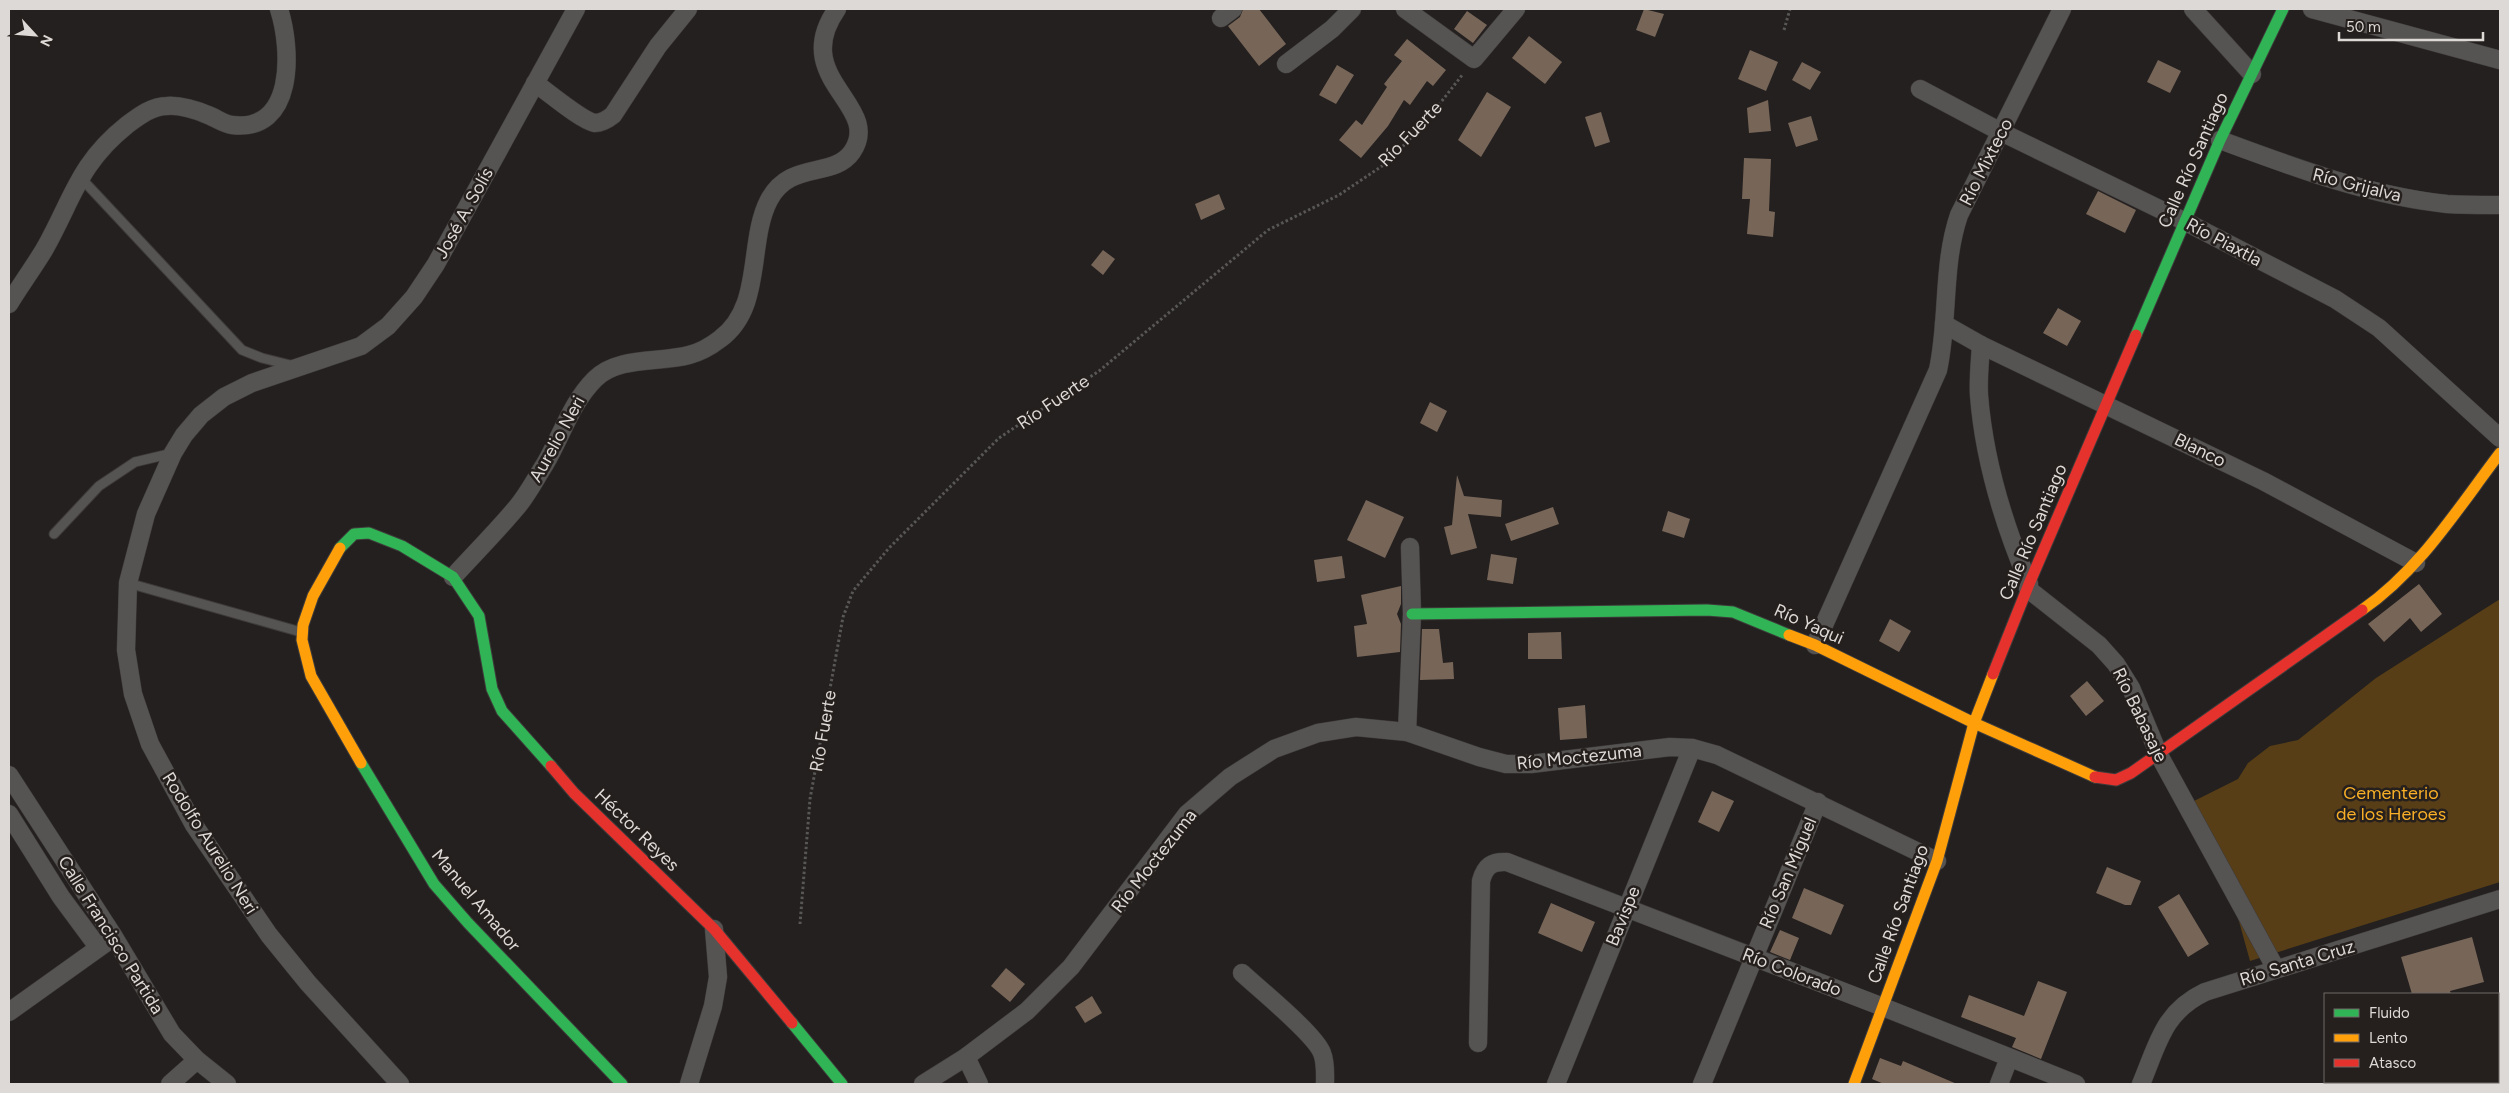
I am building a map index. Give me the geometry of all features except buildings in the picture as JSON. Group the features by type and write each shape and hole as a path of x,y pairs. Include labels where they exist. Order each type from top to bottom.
{"street":[{"path":"9,304 44,249 80,177 103,145 148,110 167,106 181,107 206,114 229,125 247,126 260,123 270,116 282,90 287,66 287,43 279,9"},
{"name":"José A. Solís","path":"302,368 361,346 388,326 414,296 436,264 576,9"},
{"path":"535,83 585,118 595,123 606,121 613,115 658,46 688,9"},
{"name":"Aurelio Neri","path":"453,577 518,506 546,462 581,394 597,377 610,368 690,355 705,349 723,336 735,323 744,306 755,260 758,226 769,200 786,179 841,162 851,153 857,140 859,127 853,111 829,76 822,58 823,38 829,20 837,9"},
{"path":"1286,64 1332,29 1352,9"},
{"path":"1405,9 1474,59 1516,9"},
{"name":"Río Mixteco","path":"1815,645 1938,370 1952,236 1960,215 2062,9"},
{"path":"2193,9 2252,74"},
{"name":"Calle Río Santiago","path":"1854,1084 1938,861 1974,723 2029,586 2184,221 2220,140 2283,9"},
{"path":"2312,9 2500,60"},
{"name":"Río Piaxtla","path":"1920,89 2001,132 2184,221 2334,299 2379,328 2500,438"},
{"name":"Río Grijalva","path":"2220,140 2300,170 2406,198 2448,204 2500,205"},
{"name":"Blanco","path":"1944,324 1980,345 2263,481 2416,563"},
{"name":"Río Babasaje","path":"1980,345 1979,394 1991,469 2010,539 2029,586 2099,645 2116,664 2131,688 2159,755 2218,868 2276,969"},
{"name":"Rodolfo Aurelio Neri","path":"302,368 252,384 224,397 201,415 184,434 173,453 146,514 128,583 126,650 133,694 150,744 194,824 269,935 308,983 400,1084"},
{"path":"2416,563 2500,453"},
{"path":"301,632 312,600 336,551 354,534 369,534 402,546 453,577"},
{"path":"1407,732 1412,614 1410,547"},
{"name":"Río Yaqui","path":"1412,614 1707,610 1733,612 1815,645 1974,723 2098,779 2116,780 2159,755 2378,599 2416,563"},
{"name":"Héctor Reyes","path":"453,577 479,616 492,689 502,711 574,793 714,929 842,1084"},
{"name":"Manuel Amador","path":"301,632 304,655 311,676 402,834 434,884 474,930 622,1084"},
{"name":"Río Moctezuma","path":"923,1084 966,1057 1027,1011 1071,967 1187,814 1230,777 1274,749 1318,733 1356,727 1407,732 1479,757 1506,764 1532,764 1670,747 1692,748 1717,755 1938,861"},
{"name":"Bavispe","path":"1556,1084 1692,748"},
{"name":"Calle Francisco Partida","path":"9,775 114,937 172,1034 197,1060 227,1084"},
{"name":"Río San Miguel","path":"1702,1084 1818,802"},
{"path":"9,814 61,897 98,947"},
{"name":"Río Colorado","path":"1478,1043 1481,881 1484,870 1490,865 1496,862 1507,862 1883,1006 2076,1084"},
{"name":"Río Santa Cruz","path":"2141,1084 2163,1032 2174,1013 2187,1000 2205,992 2276,969 2500,899"},
{"path":"689,1084 713,1006 718,977 714,929"},
{"path":"9,1012 114,937"},
{"path":"1242,973 1311,1037 1322,1052 1326,1068 1325,1084"},
{"path":"966,1057 979,1084"},
{"path":"1999,1084 2009,1058"},
{"path":"170,1084 197,1060"}],"lane":[{"path":"80,177 242,350 262,358 302,368"},
{"path":"54,534 99,486 135,462 173,453"},
{"path":"128,583 301,632"}],"path":[{"path":"1784,30 1790,9"},
{"name":"Río Fuerte","path":"800,924 810,799 842,617 853,591 889,548 999,438 1099,371 1268,230 1338,196 1388,162 1423,125 1474,59"}],"green space":[{"name":"Cementerio de los Heroes","path":"2500,599 2500,882 2250,961 2224,867 2194,801 2238,779 2248,763 2270,746 2298,740 2376,678"}],"traffic: fast":[{"path":"2136,335 2220,140 2283,9"},
{"path":"340,548 354,534 369,533 402,546 453,577 479,616 492,689 502,711 551,766"},
{"path":"1412,614 1707,610 1733,612 1789,635"},
{"path":"361,763 434,884 468,923 622,1084"},
{"path":"792,1023 842,1084"}],"traffic: slow":[{"path":"2362,610 2383,594 2420,557 2500,453"},
{"path":"340,548 313,596 303,625 302,640 311,676 361,763"},
{"path":"1789,635 1815,645 1974,723 2095,777"},
{"path":"1854,1084 1937,861 1974,723 1993,674"}],"traffic: jam":[{"path":"1993,674 2029,584 2136,335"},
{"path":"2095,777 2116,780 2131,773 2362,610"},
{"path":"551,766 574,793 714,929 792,1023"}]}
